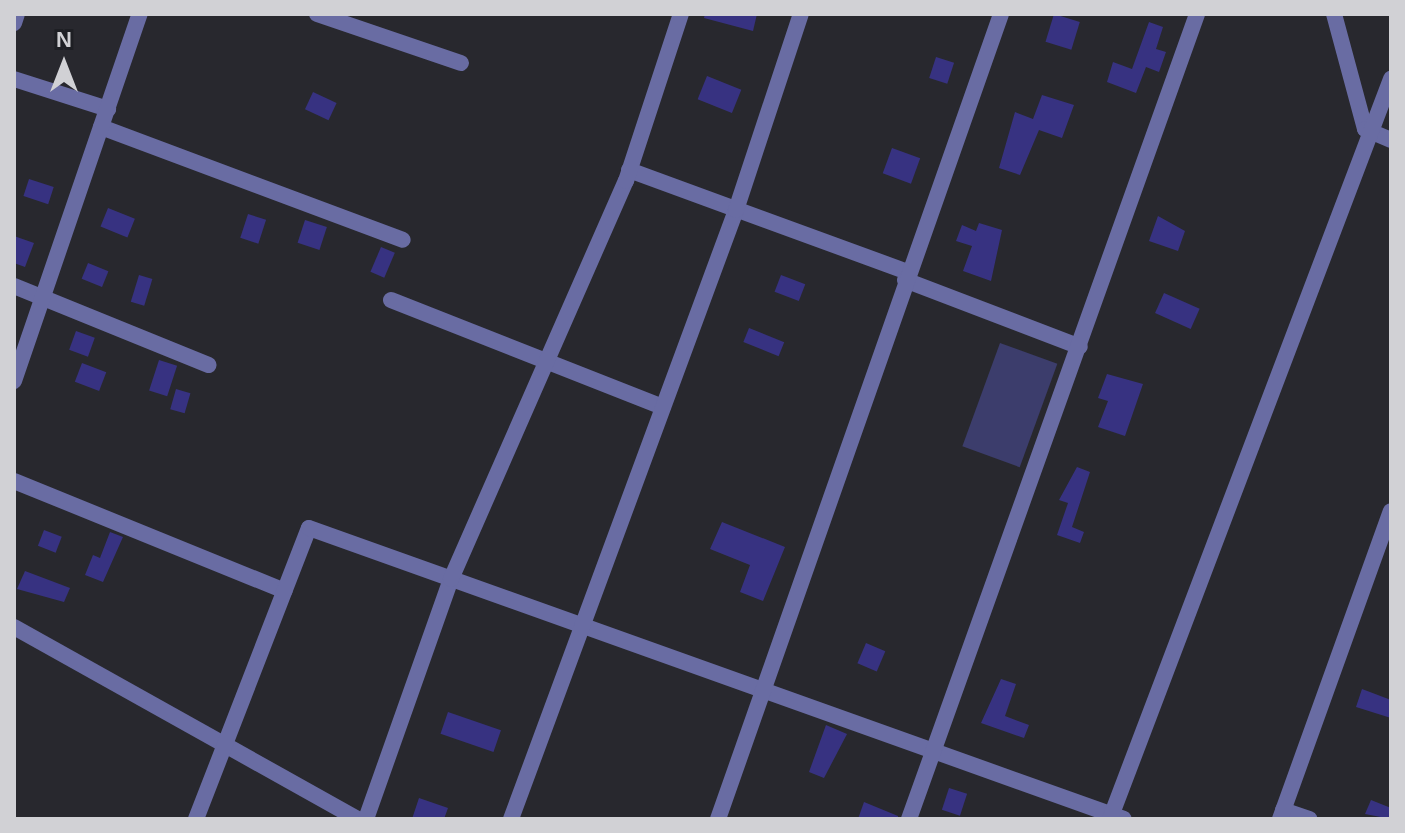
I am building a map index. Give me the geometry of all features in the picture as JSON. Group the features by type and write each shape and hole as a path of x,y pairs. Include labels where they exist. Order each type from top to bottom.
{"street":[{"path":"14,23 17,14"},
{"path":"14,381 140,14"},
{"path":"317,14 461,63"},
{"path":"366,819 451,579 628,175 681,14"},
{"path":"511,819 736,210 801,14"},
{"path":"718,819 765,691 906,276 1001,14"},
{"path":"909,819 1197,14"},
{"path":"1334,14 1365,129 1391,140"},
{"path":"14,79 108,109"},
{"path":"196,819 309,528 1116,818 1391,79"},
{"path":"101,127 403,240"},
{"path":"628,175 736,210 1080,347"},
{"path":"14,286 209,365"},
{"path":"391,300 663,407"},
{"path":"14,481 285,591"},
{"path":"1309,819 1282,814 1391,511"},
{"path":"14,627 225,749 357,819"}],"shaded area":[{"path":"1000,343 1057,364 1020,467 962,446"}],"building":[{"path":"705,14 757,14 753,31 704,18"},
{"path":"1054,14 1080,22 1071,50 1046,42"},
{"path":"1149,22 1163,27 1156,49 1166,52 1159,72 1146,67 1136,93 1107,82 1113,62 1132,69"},
{"path":"936,57 954,63 947,84 929,78"},
{"path":"707,76 741,90 732,113 698,99"},
{"path":"313,92 337,103 329,120 305,109"},
{"path":"1042,95 1074,105 1062,138 1039,130 1020,175 999,168 1015,112 1033,119"},
{"path":"892,148 920,158 911,184 883,173"},
{"path":"29,179 54,187 48,204 23,196"},
{"path":"108,208 135,219 127,237 101,227"},
{"path":"248,214 266,220 258,244 240,238"},
{"path":"1158,216 1185,231 1178,251 1149,241"},
{"path":"305,220 327,227 319,250 298,243"},
{"path":"979,223 1002,230 991,281 963,271 972,246 956,241 962,225 976,231"},
{"path":"14,236 34,243 25,267 14,263"},
{"path":"381,247 395,253 384,278 370,272"},
{"path":"88,263 108,271 102,287 82,279"},
{"path":"139,275 152,279 144,306 131,302"},
{"path":"781,275 805,284 799,301 775,292"},
{"path":"1164,293 1200,309 1191,329 1155,313"},
{"path":"749,328 784,342 779,356 743,342"},
{"path":"76,331 95,338 88,357 69,350"},
{"path":"159,360 177,366 167,396 149,390"},
{"path":"82,363 106,372 99,391 75,382"},
{"path":"1107,374 1143,384 1125,436 1098,427 1108,401 1098,398"},
{"path":"176,389 190,393 185,413 170,409"},
{"path":"1077,467 1090,472 1072,527 1084,532 1080,543 1057,535 1068,503 1059,500"},
{"path":"722,522 785,547 763,601 740,592 750,565 710,549"},
{"path":"44,530 62,537 56,553 38,546"},
{"path":"110,532 123,537 103,582 85,575 93,555 100,558"},
{"path":"25,571 70,588 64,602 17,589"},
{"path":"866,643 885,651 877,671 857,663"},
{"path":"1001,679 1016,684 1005,716 1029,725 1024,738 981,723"},
{"path":"1362,689 1391,700 1391,718 1356,707"},
{"path":"448,712 501,730 493,752 441,734"},
{"path":"826,725 847,734 824,778 809,772"},
{"path":"949,788 967,794 960,816 942,810"},
{"path":"419,798 448,808 444,819 412,819"},
{"path":"1371,800 1391,808 1391,819 1365,814"},
{"path":"864,802 898,816 898,819 858,819"}]}
